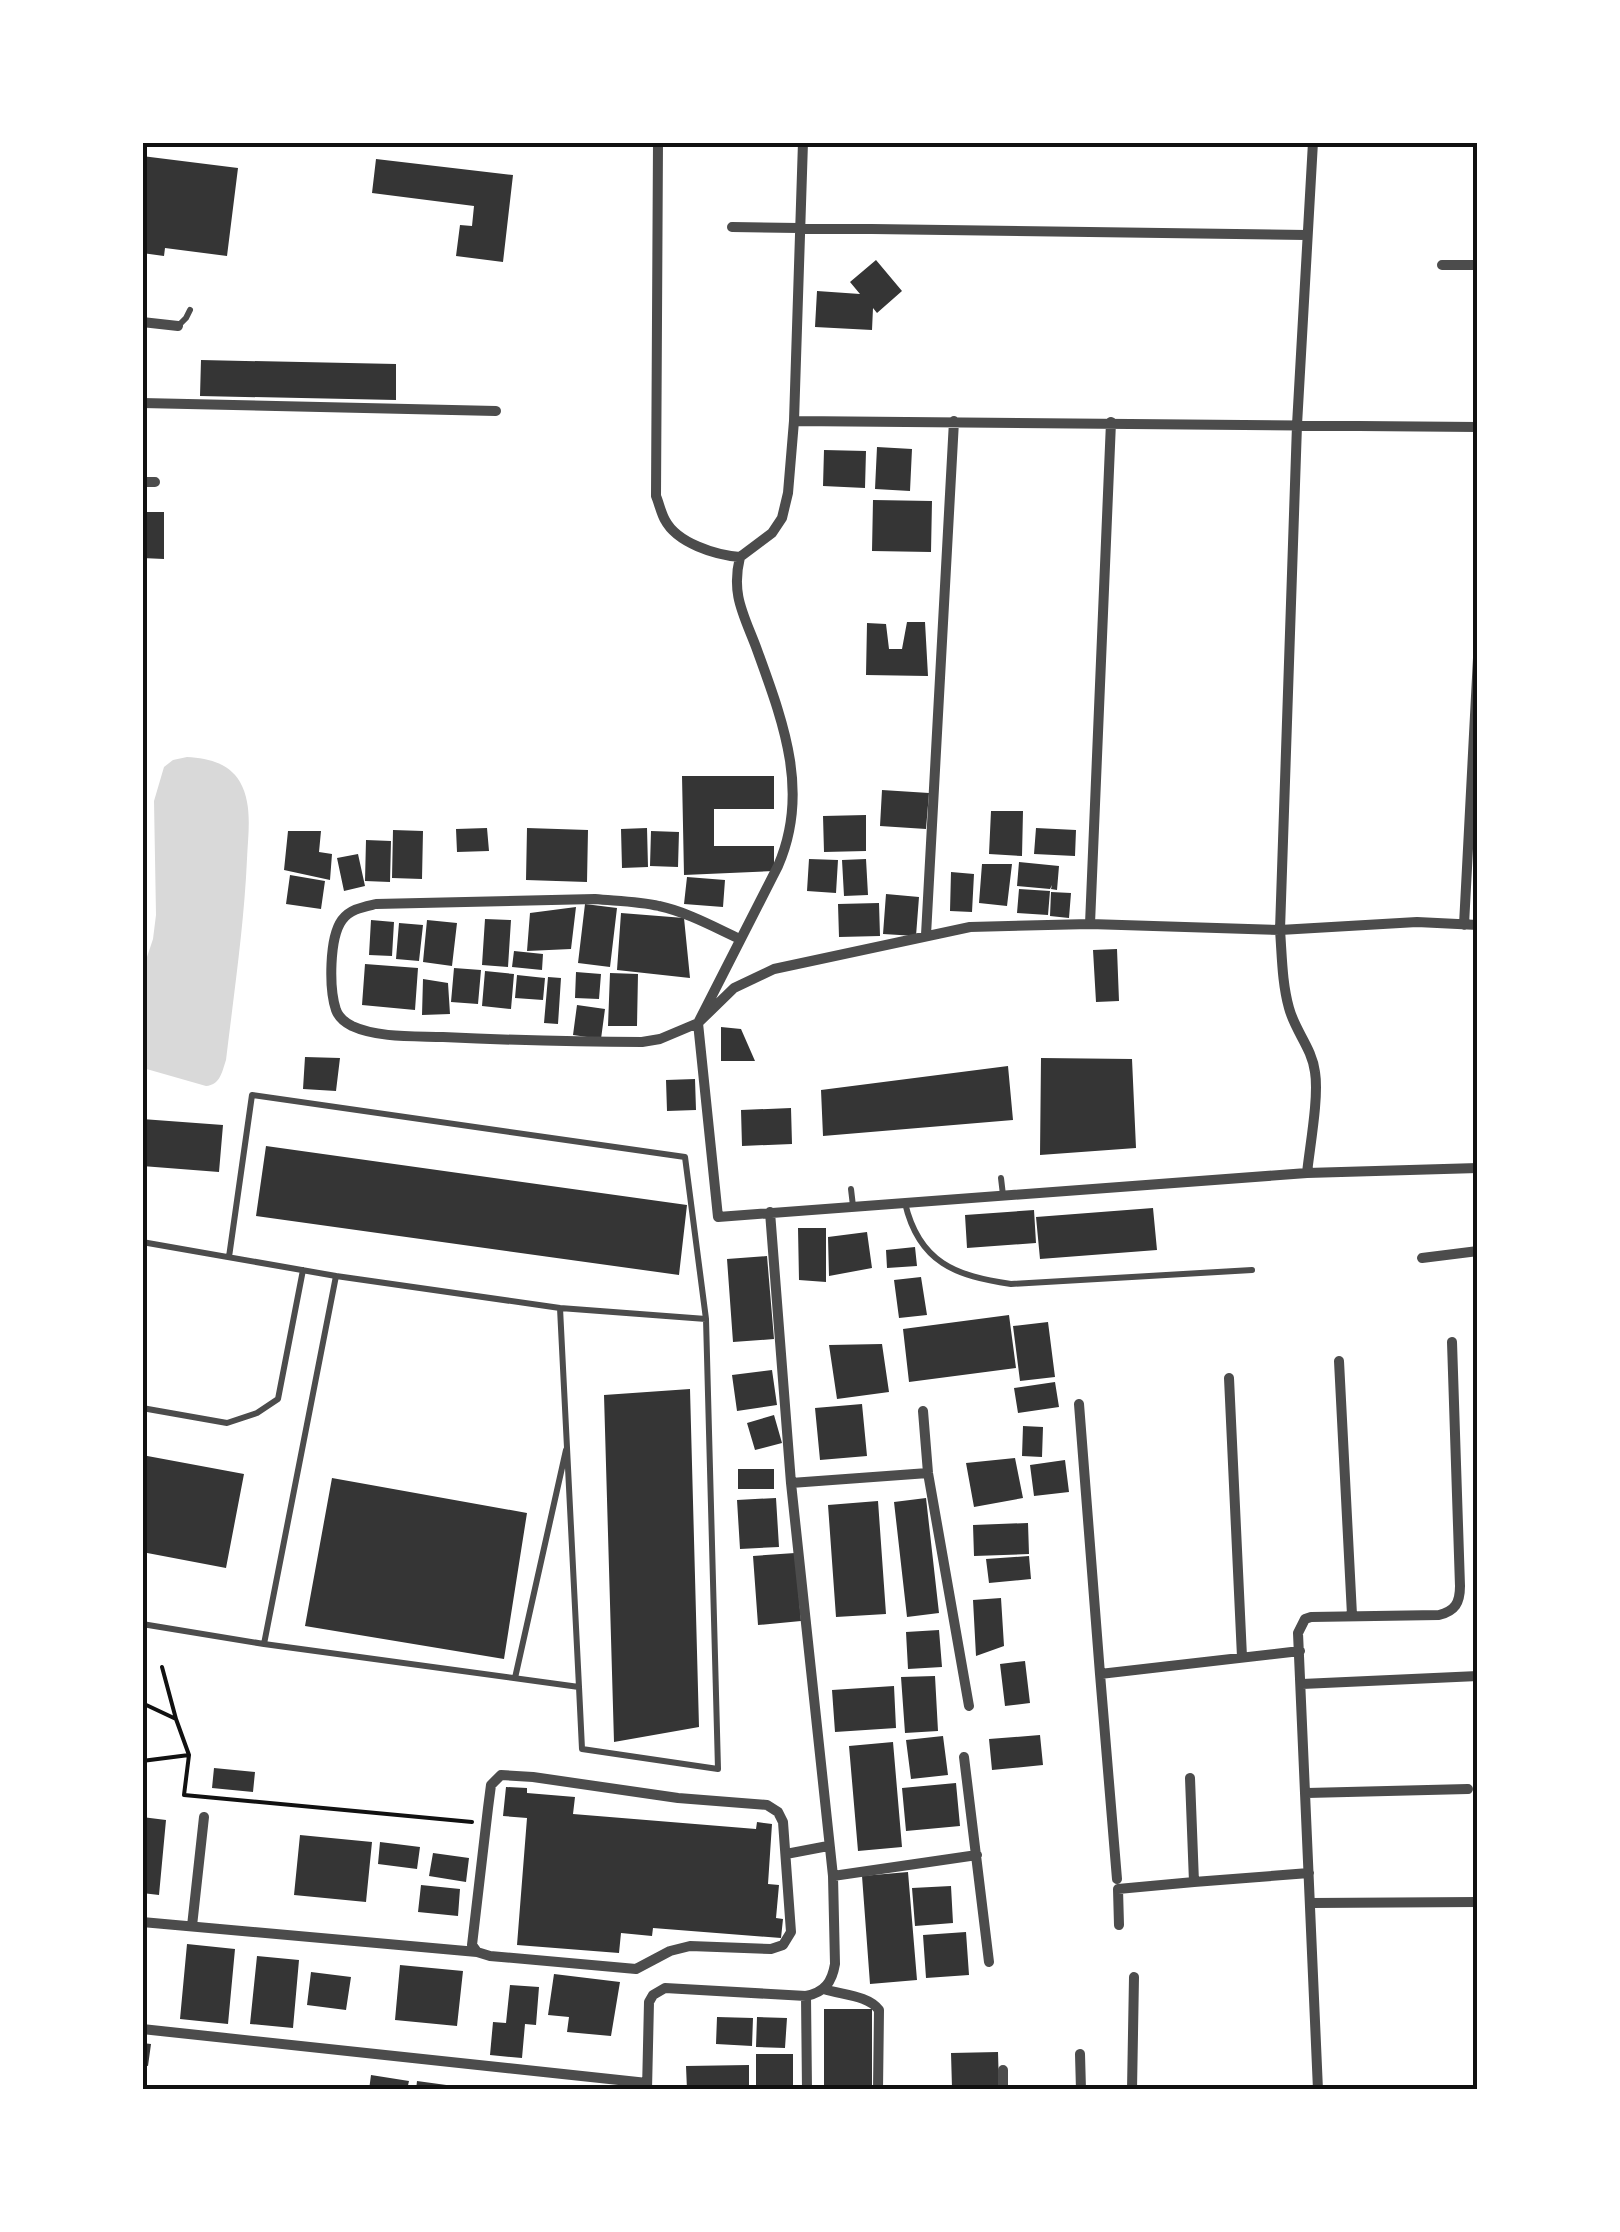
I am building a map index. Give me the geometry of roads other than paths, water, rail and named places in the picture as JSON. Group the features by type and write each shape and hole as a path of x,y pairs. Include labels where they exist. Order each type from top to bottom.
{"street":[{"path":"658,142 656,496 666,522 683,538 726,556 740,557"},
{"path":"803,142 788,494 782,518 772,532 740,557 736,574 736,594 784,729 793,780 787,846 698,1023 718,1218 1307,1173 1478,1168"},
{"path":"1307,1173 1316,1077 1312,1052 1297,1031 1289,1008 1280,930 1297,424 1313,142"},
{"path":"732,227 1306,235"},
{"path":"1442,265 1478,265"},
{"path":"142,322 178,326"},
{"path":"142,402 496,411"},
{"path":"794,420 1478,427"},
{"path":"926,934 954,421"},
{"path":"1090,924 1111,422"},
{"path":"1464,924 1478,658"},
{"path":"740,938 658,906 595,899 376,904 356,908 339,924 332,986 337,1014 346,1024 361,1030 477,1039 642,1042 698,1023 734,988 774,969 926,934 984,926 1090,924 1280,930 1417,922 1478,925"},
{"path":"142,2030 647,2086 649,2002 658,1991 665,1988 806,1996 824,1989 833,1978 833,1876 791,1484 770,1212"},
{"path":"1422,1258 1478,1252"},
{"path":"1318,2090 1298,1633 1311,1617 1439,1615 1456,1607 1460,1598 1452,1342"},
{"path":"1339,1361 1352,1615"},
{"path":"1229,1378 1242,1657"},
{"path":"1080,1404 1117,1879"},
{"path":"922,1411 928,1473 969,1706"},
{"path":"791,1484 928,1473"},
{"path":"1100,1674 1300,1651"},
{"path":"1302,1684 1478,1676"},
{"path":"964,1756 989,1962"},
{"path":"142,1922 636,1968 670,1950 690,1946 771,1950 783,1946 791,1932 783,1822 767,1804 678,1798 501,1775 492,1786 486,1824 472,1945 476,1952"},
{"path":"1190,1778 1194,1882"},
{"path":"1307,1794 1468,1789"},
{"path":"192,1926 204,1817"},
{"path":"786,1854 828,1846"},
{"path":"833,1876 977,1855"},
{"path":"1119,1925 1118,1889 1310,1873"},
{"path":"1311,1903 1478,1902"},
{"path":"1132,2090 1134,1977"},
{"path":"824,1989 875,2003 880,2010 878,2090"},
{"path":"806,1996 807,2090"},
{"path":"1080,2054 1081,2090"},
{"path":"1003,2070 1003,2090"}],"lane":[{"path":"178,326 190,310"},
{"path":"230,1257 252,1096 685,1157 706,1319 718,1769 582,1749 560,1308"},
{"path":"1001,1178 1003,1195"},
{"path":"851,1190 852,1206"},
{"path":"905,1202 910,1225 929,1250 952,1271 981,1280 1011,1284 1252,1270"},
{"path":"142,1242 336,1276 560,1308 706,1319"},
{"path":"142,1408 227,1423 257,1413 278,1398 303,1270"},
{"path":"264,1644 336,1276"},
{"path":"516,1678 568,1442"},
{"path":"142,1624 580,1687"}]}
